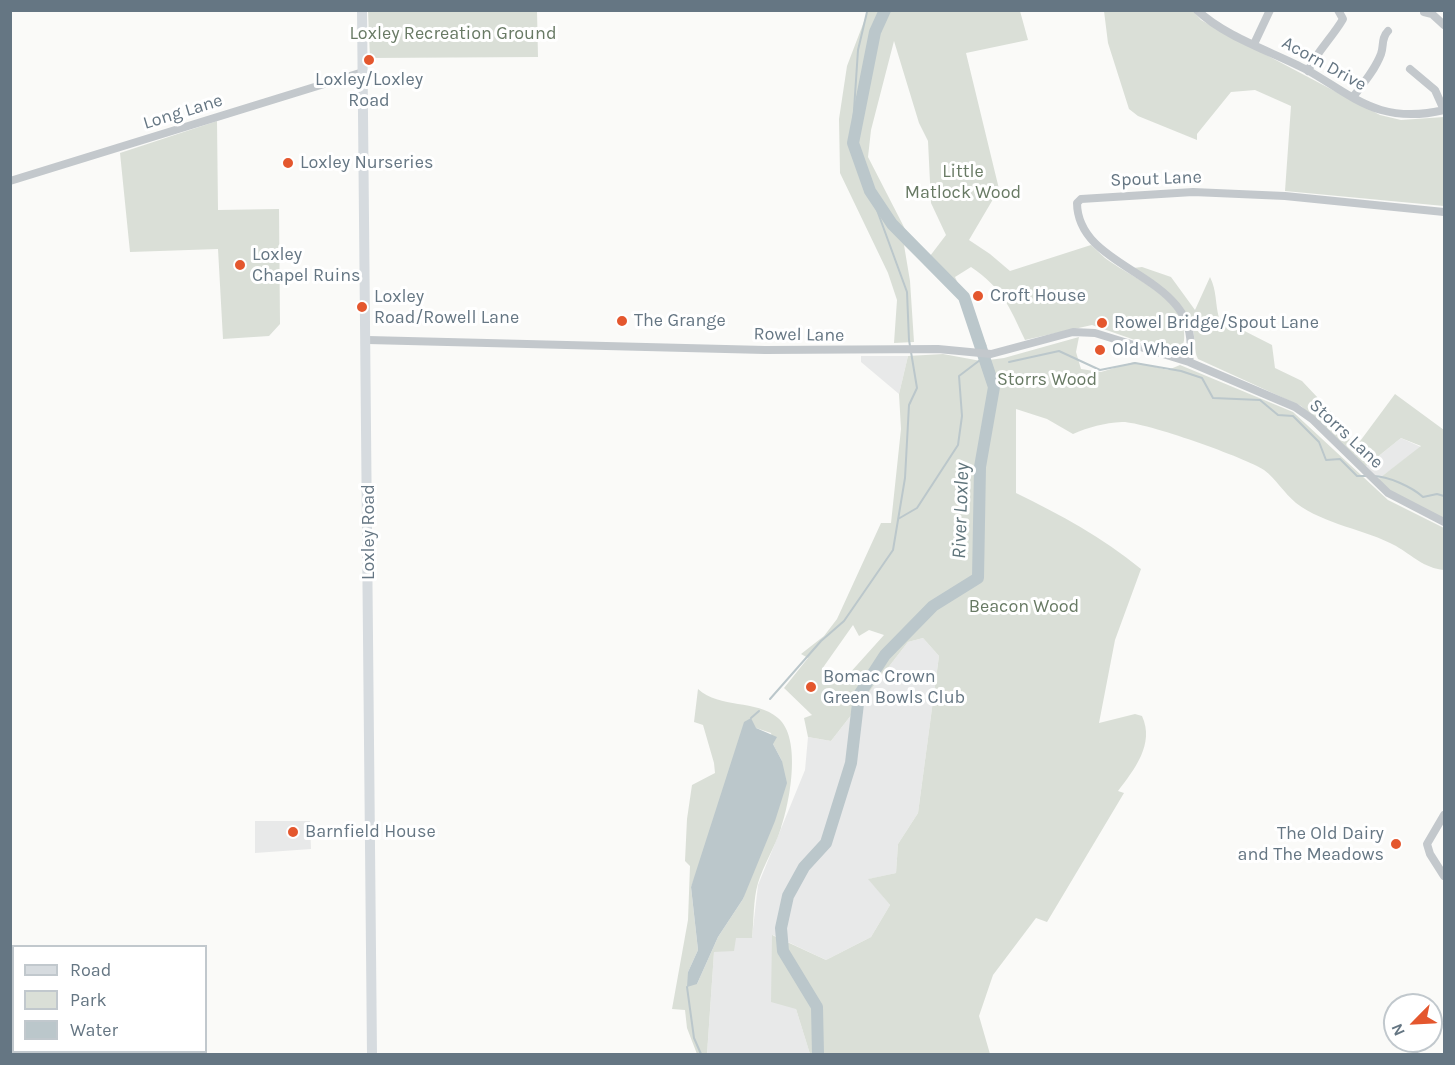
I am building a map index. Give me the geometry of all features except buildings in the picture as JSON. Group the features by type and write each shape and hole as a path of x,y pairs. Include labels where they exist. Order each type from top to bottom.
{"main road":[{"name":"Loxley Road","path":"362,10 368,340 372,1054"}],"street":[{"name":"Acorn Drive","path":"1197,10 1254,44 1379,109 1400,114 1429,114 1444,110"},
{"path":"1254,44 1270,10"},
{"path":"1308,71 1318,51 1343,19 1338,10"},
{"path":"1424,12 1432,14 1444,25"},
{"path":"1353,97 1376,65 1382,52 1384,34 1388,31"},
{"path":"1410,69 1435,90 1444,110"},
{"name":"Long Lane","path":"10,181 363,72"},
{"name":"Spout Lane","path":"1189,362 1190,336 1182,314 1160,288 1098,246 1079,214 1077,203 1081,199 1193,192 1285,196 1444,212"},
{"name":"Rowel Lane","path":"368,340 907,351 962,350 991,354 1074,332 1086,331 1189,362"},
{"name":"Storrs Lane","path":"1189,362 1304,412 1371,476 1401,501 1444,522"},
{"path":"1444,815 1427,844 1444,876"}],"shaded area":[{"path":"861,356 908,356 899,394 861,362"},
{"path":"1401,438 1421,447 1377,480 1365,467"},
{"path":"923,638 939,656 918,813 898,844 896,873 869,879 890,905 871,937 826,960 773,935 810,1054 707,1054 714,952 736,938 752,937 758,885 805,770 808,737 831,741 908,642"},
{"path":"255,821 310,821 311,849 255,853"}],"green space":[{"name":"Loxley Recreation Ground","path":"368,11 537,11 538,57 370,58"},
{"name":"Little Matlock Wood","path":"868,11 1020,11 1028,40 966,53 999,189 969,240 1010,271 1091,245 1105,258 1153,288 1174,308 1181,319 1184,332 1184,343 1181,347 1172,353 1092,325 1025,340 1004,299 991,283 971,267 955,277 987,346 975,346 959,298 904,245 910,281 914,342 894,343 897,300 888,273 840,173 839,119 847,66","holes":["894,41 919,123 928,141 931,203 946,235 930,256 905,229 868,157 871,130"]},
{"path":"1104,11 1193,11 1201,20 1380,115 1401,120 1444,117 1444,206 1285,191 1291,106 1255,90 1231,92 1197,134 1197,140 1138,116 1129,109 1108,43"},
{"path":"217,121 218,210 279,209 280,324 269,336 223,339 218,249 130,252 120,153"},
{"path":"1142,267 1171,277 1195,310 1210,277 1219,318 1272,345 1275,368 1302,381 1335,416 1355,448 1395,394 1444,430 1444,520 1388,490 1377,480 1421,446 1401,438 1365,467 1301,406 1198,359 1192,327 1187,317 1175,300 1133,268"},
{"name":"Beacon Wood","path":"1079,337 1076,352 1081,369 1101,372 1134,362 1168,370 1180,365 1293,412 1388,500 1444,528 1444,570 1425,564 1384,540 1320,517 1296,503 1264,470 1217,449 1133,423 1109,423 1073,434 1047,419 1016,409 1016,493 1081,527 1141,569 1115,640 1099,723 1135,714 1142,716 1146,737 1141,756 1118,791 1124,793 1047,922 1036,918 993,975 979,1016 990,1054 810,1054 796,1009 771,1002 772,935 826,960 871,937 890,905 868,879 896,873 898,844 918,813 939,656 923,638 908,642 831,741 808,737 804,718 812,715 784,688 808,658 801,654 824,636 837,619 881,523 891,523 901,429 899,394 908,356 943,354 981,361 1004,358","holes":["853,625 859,636 869,630 884,635 839,685 822,669"]},
{"path":"698,689 717,699 759,708 778,718 785,727 792,755 788,803 779,835 756,890 752,938 736,938 734,951 714,952 707,1054 697,1054 687,1028 685,1010 672,1009 688,920 690,866 685,861 687,819 692,785 715,773 703,725 694,722","holes":["756,728 771,733 773,744 782,761 743,899 718,937 697,984 688,972 698,950 691,887"]}],"water":[{"path":"751,718 756,728 777,737 773,744 782,761 787,783 775,821 743,899 718,937 697,984 687,987 688,972 698,950 691,887 744,722"}],"waterway":[{"name":"River Loxley","path":"818,1054 817,1007 783,951 781,928 788,896 804,867 826,843 851,763 859,695 885,655 933,606 978,578 980,467 994,387 964,297 892,224 870,191 853,143 875,32 885,10"},
{"path":"856,131 853,125 858,50 867,12"},
{"path":"770,699 821,641 844,621 893,550 905,478 909,405 917,388 909,340 907,292 870,191"},
{"path":"1009,362 1059,351 1100,370 1135,363 1181,371 1202,378 1213,398 1260,400 1278,415 1293,416 1319,442 1326,460 1340,459 1357,476 1368,476"},
{"path":"898,519 917,508 958,445 962,416 959,376 984,357"},
{"path":"1373,476 1400,483 1423,497 1437,494 1444,496"},
{"path":"751,718 759,711"},
{"path":"687,987 694,1038 701,1054"}],"place":[{"name":"Loxley/Loxley Road","path":"369,60"},
{"name":"Loxley Nurseries","path":"288,163"},
{"name":"Loxley Chapel Ruins","path":"240,265"},
{"name":"Croft House","path":"978,296"},
{"name":"Loxley Road/Rowell Lane","path":"362,307"},
{"name":"The Grange","path":"622,321"},
{"name":"Rowel Bridge/Spout Lane","path":"1102,323"},
{"name":"Old Wheel","path":"1100,350"},
{"name":"Bomac Crown Green Bowls Club","path":"811,687"},
{"name":"Barnfield House","path":"293,832"},
{"name":"The Old Dairy and The Meadows","path":"1396,844"}],"park label":[{"name":"Storrs Wood","path":"1047,380"}]}
